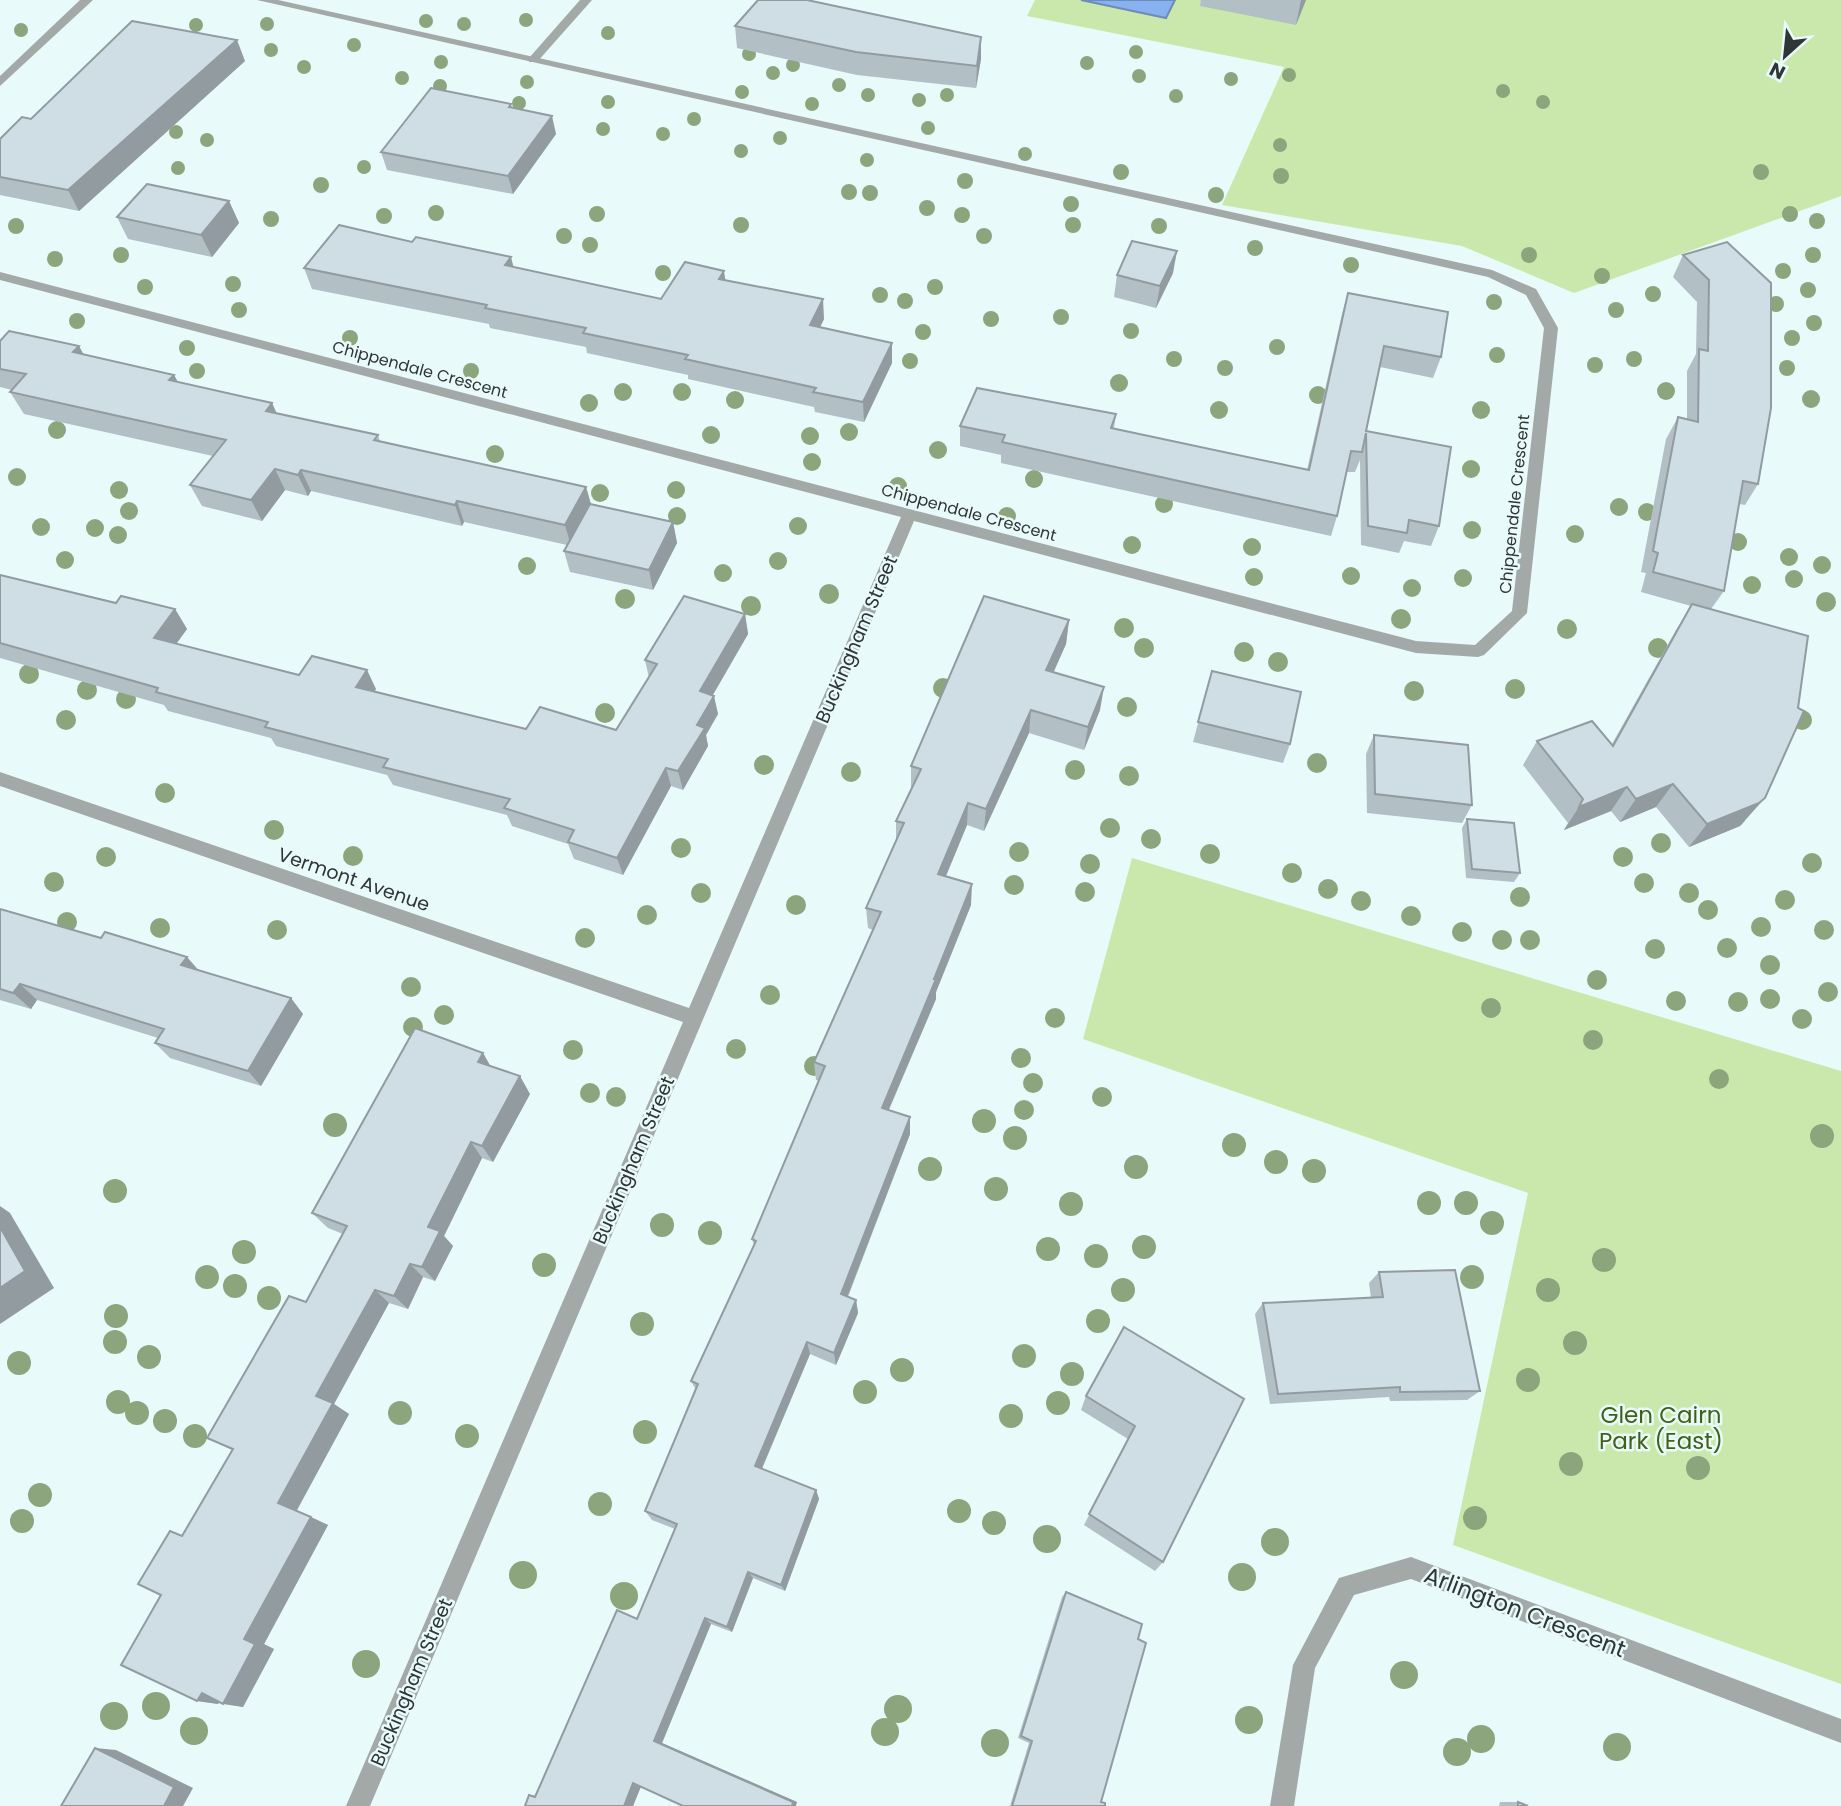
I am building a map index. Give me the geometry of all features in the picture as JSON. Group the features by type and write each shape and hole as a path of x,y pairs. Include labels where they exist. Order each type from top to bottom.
{"street":[{"path":"0,82 88,0"},
{"name":"Chippendale Crescent","path":"0,276 1416,647 1478,651 1519,613 1551,328 1531,292 1492,274 263,0"},
{"path":"533,60 586,0"},
{"name":"Buckingham Street","path":"358,1806 909,515"},
{"name":"Vermont Avenue","path":"0,779 694,1018"},
{"name":"Arlington Crescent","path":"1282,1806 1304,1665 1347,1586 1411,1568 1841,1731"}],"green space":[{"path":"1035,0 1841,0 1841,196 1574,293 1462,246 1222,205 1284,67 1027,16"},
{"name":"Glen Cairn Park (East)","path":"1132,858 1841,1071 1841,1684 1453,1545 1528,1193 1083,1039"}],"water":[{"path":"1081,0 1175,0 1166,18"}],"building":[{"path":"758,0 807,0 981,37 977,66 856,52 735,26"},
{"path":"132,21 237,40 68,190 0,177 0,139 22,117 31,119"},
{"path":"431,88 511,104 509,107 552,116 508,176 381,152"},
{"path":"147,184 229,201 201,235 117,217"},
{"path":"339,225 412,242 416,237 511,257 505,265 661,299 685,262 724,271 719,279 823,299 810,325 892,343 863,402 813,392 816,388 685,359 688,355 583,333 586,328 304,268"},
{"path":"1132,241 1177,251 1160,286 1117,275"},
{"path":"1727,242 1771,283 1771,408 1758,484 1743,481 1724,591 1653,572 1658,553 1653,551 1678,417 1698,422 1699,349 1708,351 1709,280 1683,255"},
{"path":"1348,293 1448,312 1441,357 1384,346 1366,431 1451,447 1439,526 1409,520 1407,533 1368,526 1366,433 1362,452 1351,451 1337,516 1002,442 1005,435 960,426 977,388 1116,414 1111,428 1309,470"},
{"path":"9,331 79,346 73,352 174,375 169,380 272,403 266,411 378,435 374,440 586,487 565,525 457,501 455,505 301,470 298,475 275,469 251,500 190,485 226,440 10,392 26,374 0,369 0,341"},
{"path":"590,504 673,522 649,570 564,551"},
{"path":"0,575 116,603 121,596 175,609 154,638 299,675 312,656 367,670 356,687 526,729 540,707 616,730 657,664 645,660 684,596 745,614 700,691 714,696 697,725 705,728 678,771 666,768 617,858 568,842 574,830 504,808 510,799 383,767 388,759 265,727 268,722 156,692 158,688 0,643"},
{"path":"984,596 1069,620 1046,670 1104,687 1088,727 1031,710 986,809 968,803 938,874 972,884 882,1108 910,1117 841,1294 856,1300 834,1353 807,1342 755,1466 816,1490 781,1585 748,1572 727,1627 705,1618 654,1741 793,1802 792,1806 683,1806 633,1783 624,1806 525,1806 529,1795 535,1797 617,1610 637,1619 677,1524 645,1511 698,1384 691,1381 756,1241 752,1239 825,1066 814,1062 881,912 866,908 904,823 896,821 921,769 911,766"},
{"path":"1692,604 1808,636 1798,708 1804,711 1765,798 1759,803 1707,824 1673,784 1636,799 1627,787 1579,807 1583,799 1537,741 1592,721 1613,746"},
{"path":"1212,671 1301,692 1290,744 1198,722"},
{"path":"1374,735 1468,745 1472,805 1375,794"},
{"path":"1467,819 1514,823 1520,873 1472,869"},
{"path":"0,909 101,938 105,932 187,957 181,965 291,998 248,1071 155,1043 164,1029 20,984 13,993 0,989"},
{"path":"415,1028 483,1053 478,1062 520,1076 482,1146 471,1142 428,1227 440,1231 422,1267 410,1264 394,1296 375,1290 316,1396 333,1403 278,1503 311,1517 244,1639 255,1644 223,1704 202,1693 197,1701 121,1665 161,1595 138,1584 170,1531 182,1536 233,1449 207,1438 289,1296 306,1302 347,1226 312,1213"},
{"path":"0,1227 25,1271 0,1288"},
{"path":"1455,1270 1480,1391 1400,1392 1400,1387 1278,1394 1263,1303 1383,1297 1379,1272"},
{"path":"1124,1327 1244,1399 1163,1562 1089,1514 1135,1426 1086,1396"},
{"path":"1066,1592 1142,1624 1138,1639 1146,1643 1101,1802 1105,1803 1105,1806 1012,1806 1032,1741 1021,1736"},
{"path":"95,1748 174,1787 164,1806 61,1806"}]}
